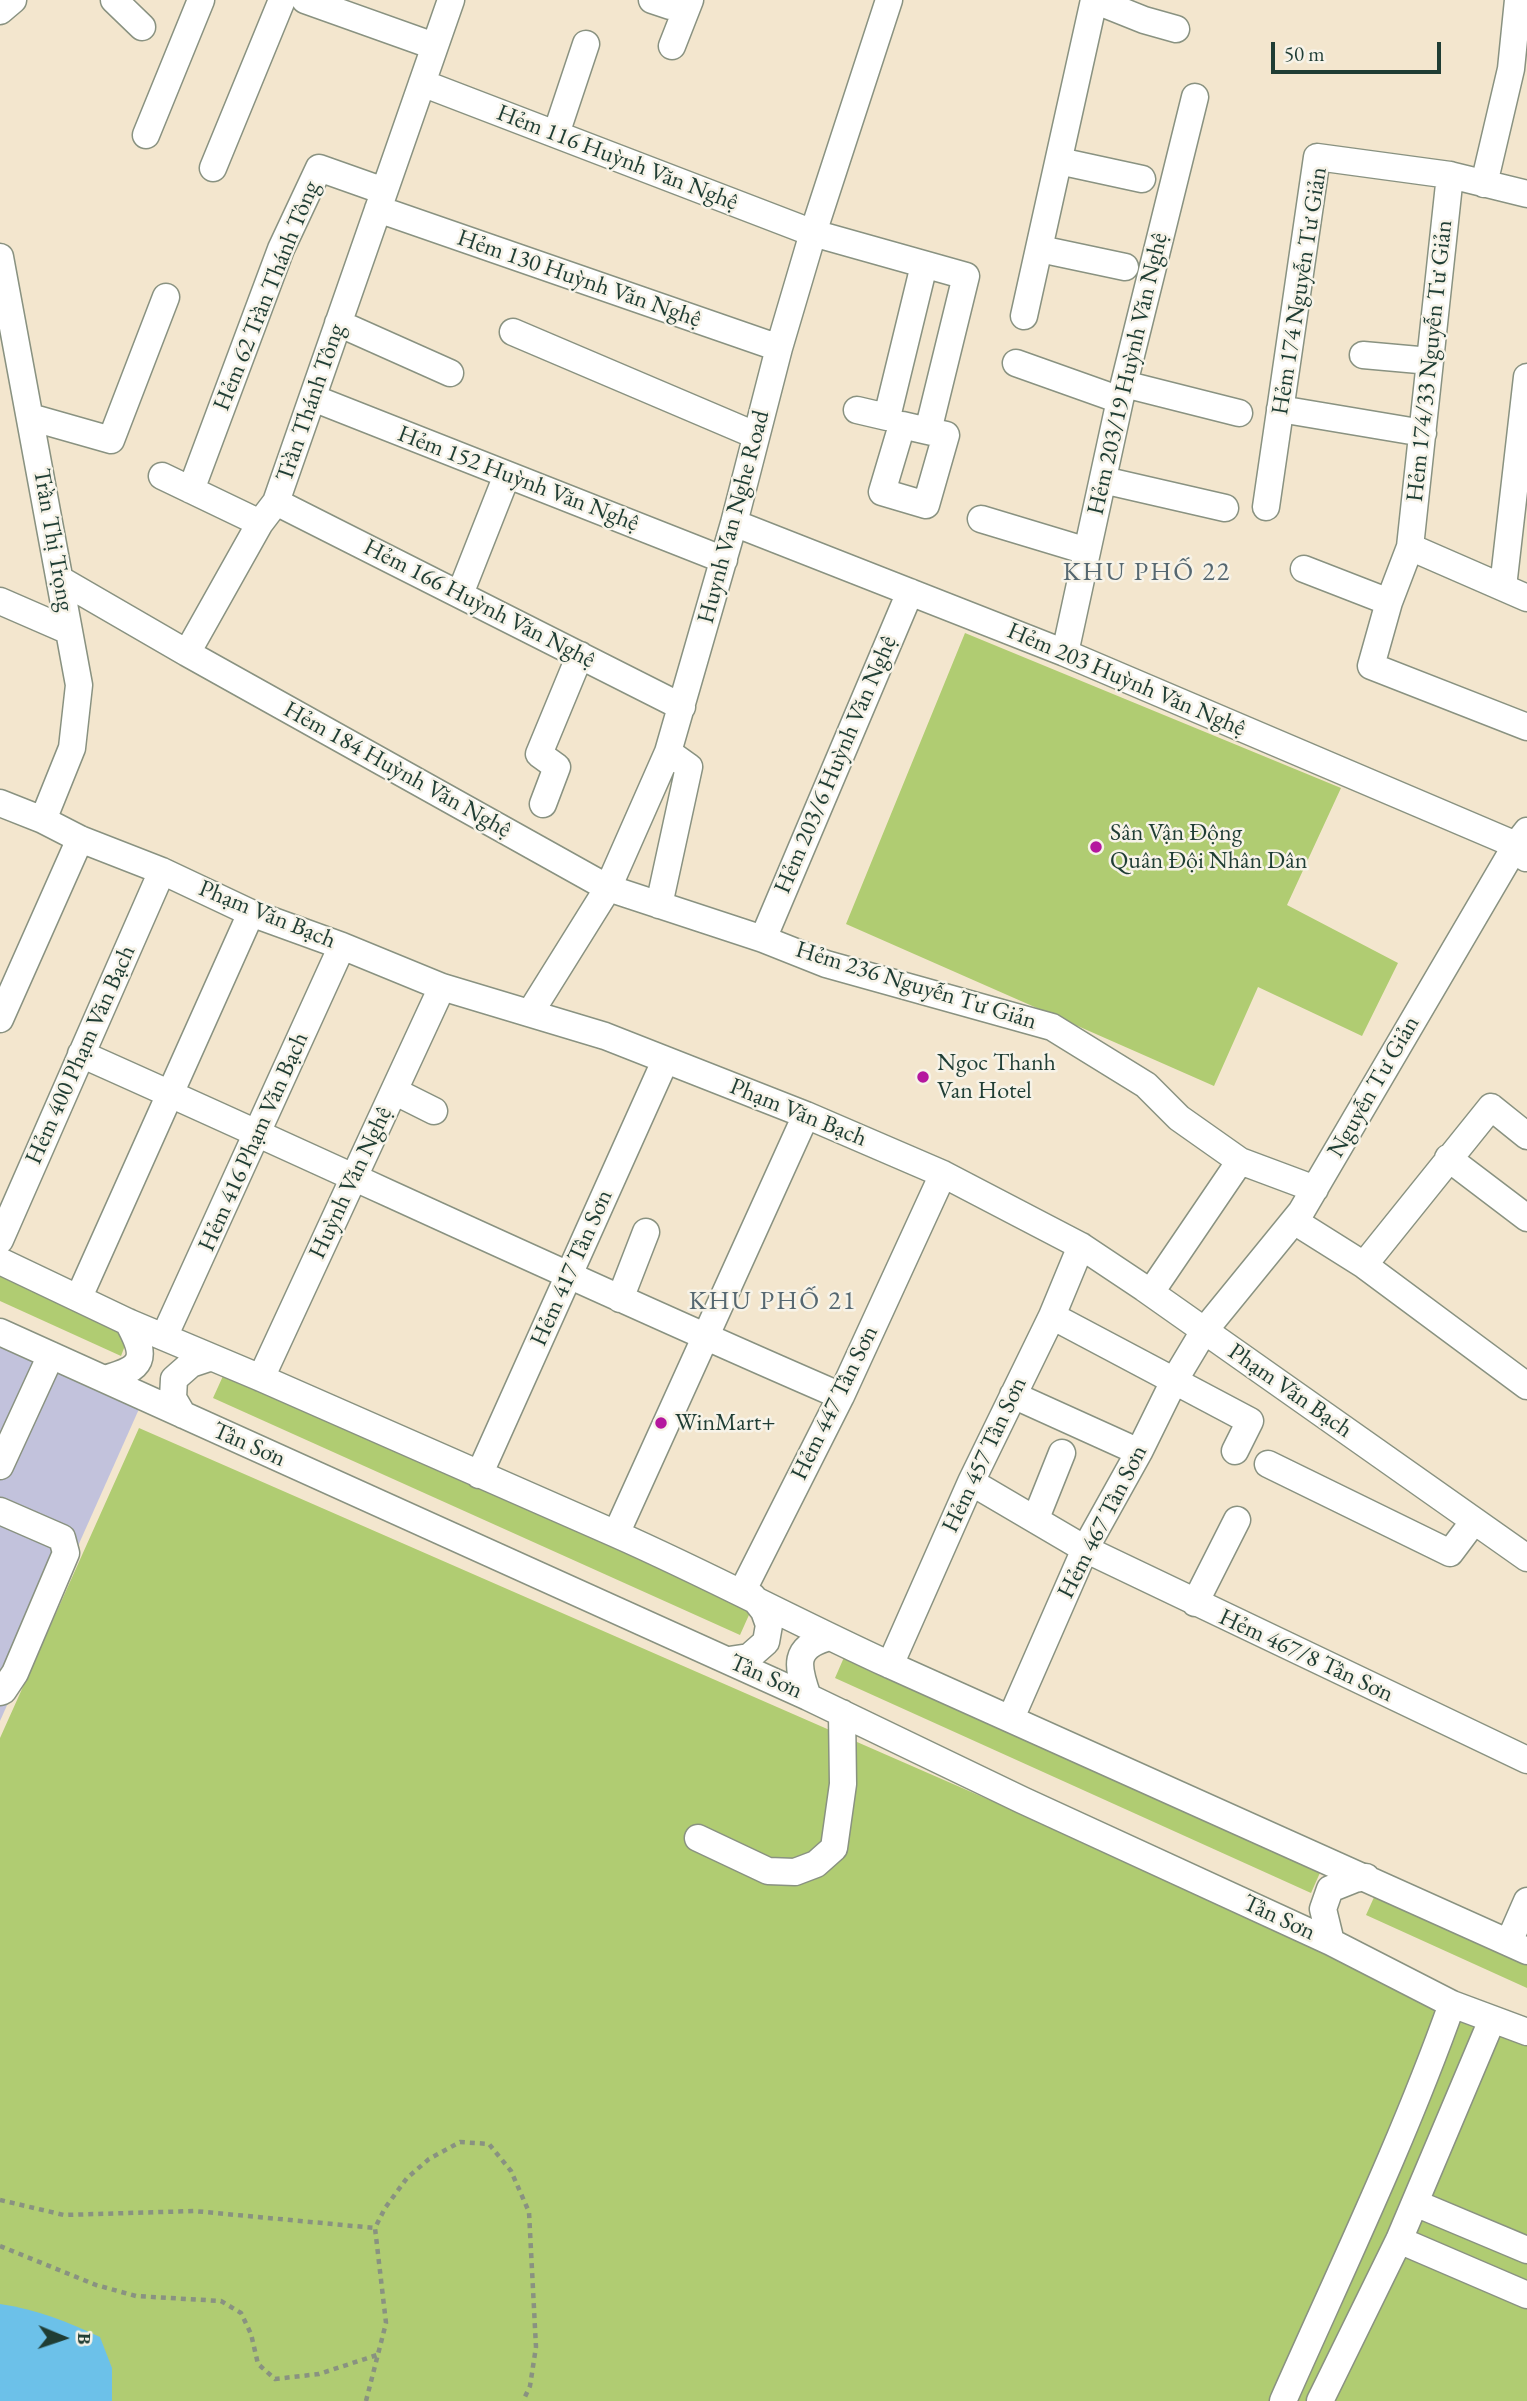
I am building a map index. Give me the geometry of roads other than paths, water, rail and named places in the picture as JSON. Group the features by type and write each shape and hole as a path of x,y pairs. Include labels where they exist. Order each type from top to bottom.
{"street":[{"path":"0,11 13,0"},
{"path":"114,0 142,27"},
{"path":"146,135 201,0"},
{"path":"213,168 282,0"},
{"path":"304,0 342,6 435,46"},
{"name":"Trần Thánh Tông","path":"187,653 260,523 276,502 451,0"},
{"path":"652,0 670,6 689,0"},
{"path":"672,46 689,0"},
{"name":"Huynh Van Nghe Road","path":"530,1013 608,888 668,752 724,560 779,348 813,233 889,0"},
{"path":"1024,316 1094,0 1147,10 1176,29"},
{"path":"1484,184 1511,69 1518,0"},
{"path":"556,134 586,44"},
{"name":"Hẻm 116 Huỳnh Văn Nghệ","path":"422,83 813,233 966,276 928,431"},
{"name":"Hẻm 203/19 Huỳnh Văn Nghệ","path":"1065,653 1122,392 1195,97"},
{"name":"Hẻm 174 Nguyễn Tư Giản","path":"1266,507 1317,157 1450,175 1527,194"},
{"path":"1059,161 1142,179"},
{"name":"Hẻm 62 Trần Thánh Tông","path":"191,490 276,261 319,168 381,200"},
{"name":"Hẻm 174/33 Nguyễn Tư Giản","path":"1450,175 1410,547 1389,602 1371,666 1527,727"},
{"name":"Hẻm 130 Huỳnh Văn Nghệ","path":"381,200 779,348"},
{"path":"1040,249 1125,267"},
{"name":"Trần Thị Trọng","path":"0,257 79,685 72,748 43,820"},
{"path":"857,410 887,417 924,265"},
{"path":"30,417 111,440 166,297"},
{"path":"338,323 450,373"},
{"path":"513,332 755,435"},
{"path":"1363,355 1430,360"},
{"path":"1016,363 1122,392 1239,413"},
{"path":"1410,547 1515,592 1526,390"},
{"name":"Hẻm 152 Huỳnh Văn Nghệ","path":"313,398 724,560"},
{"path":"1280,409 1423,433"},
{"path":"460,594 508,475"},
{"path":"162,476 260,523"},
{"path":"1103,480 1225,508"},
{"name":"Hẻm 166 Huỳnh Văn Nghệ","path":"276,502 682,706"},
{"path":"981,519 1087,551"},
{"name":"Hẻm 203 Huỳnh Văn Nghệ","path":"734,523 1065,653 1523,845"},
{"path":"1304,569 1389,602"},
{"path":"61,580 187,653"},
{"name":"Hẻm 203/6 Huỳnh Văn Nghệ","path":"763,939 910,592"},
{"path":"0,601 69,631"},
{"name":"Hẻm 184 Huỳnh Văn Nghệ","path":"187,653 608,888 659,905"},
{"path":"543,804 558,767 539,754 580,655"},
{"path":"659,905 689,767 668,752"},
{"name":"Phạm Văn Bạch","path":"0,803 43,820 80,839 162,871 251,913 342,946 442,987 605,1036 806,1115 943,1174 1081,1246 1151,1292 1527,1558"},
{"path":"0,1019 80,839"},
{"name":"Nguyễn Tư Giản","path":"1205,1331 1294,1221 1315,1189 1523,845"},
{"name":"Hẻm 400 Phạm Văn Bạch","path":"0,1240 162,871"},
{"name":"Hẻm 236 Nguyễn Tư Giản","path":"659,905 874,979 1052,1027 1146,1085 1179,1118 1240,1161 1315,1189"},
{"path":"79,1297 251,913"},
{"name":"Hẻm 416 Phạm Văn Bạch","path":"164,1338 342,946"},
{"name":"Huỳnh Văn Nghệ","path":"261,1378 442,987"},
{"path":"81,1054 258,1132 569,1277 841,1395"},
{"name":"Hẻm 417 Tân Sơn","path":"478,1475 665,1061"},
{"path":"394,1091 434,1111"},
{"path":"1364,1265 1491,1107 1527,1136"},
{"path":"616,1534 806,1115"},
{"path":"1448,1158 1527,1218"},
{"path":"1151,1292 1240,1161"},
{"name":"Hẻm 447 Tân Sơn","path":"747,1595 943,1174"},
{"path":"1294,1221 1364,1265 1527,1386"},
{"path":"620,1299 646,1232"},
{"name":"Hẻm 457 Tân Sơn","path":"890,1665 971,1482 1052,1316 1081,1246"},
{"path":"0,1261 209,1358 261,1378 616,1534 890,1665 1518,1947 1527,1901"},
{"path":"1052,1316 1250,1421 1236,1451"},
{"path":"104,1379 129,1373 139,1360 140,1343 128,1322"},
{"name":"Hẻm 467 Tân Sơn","path":"1011,1718 1085,1549 1139,1452 1174,1381 1205,1331"},
{"name":"Tân Sơn","path":"0,1332 729,1660 1022,1800 1331,1942 1452,2004 1527,2032"},
{"path":"0,1466 51,1355"},
{"path":"183,1415 173,1398 174,1379 191,1364 209,1358"},
{"path":"1013,1395 1139,1452"},
{"path":"1036,1518 1062,1453"},
{"path":"1268,1464 1450,1553 1474,1521"},
{"name":"Hẻm 467/8 Tân Sơn","path":"971,1482 1085,1549 1527,1760"},
{"path":"0,1511 62,1538 66,1553 15,1673 0,1692"},
{"path":"1195,1603 1237,1520"},
{"path":"729,1660 749,1657 757,1653 766,1642 769,1625 764,1611 747,1595"},
{"path":"808,1697 798,1670 803,1651 814,1642 830,1637"},
{"path":"698,1838 768,1871 795,1872 816,1864 834,1848 843,1784 842,1713"},
{"path":"1331,1942 1323,1909 1331,1889 1366,1877"},
{"path":"1283,2401 1394,2152 1452,2004"},
{"path":"1320,2401 1399,2240 1492,2020"},
{"path":"1394,2152 1429,2169"},
{"path":"1415,2203 1527,2250"},
{"path":"1399,2240 1527,2295"}],"water":[{"path":"0,2304 52,2317 100,2337 112,2368 112,2401 0,2401"}],"place":[{"name":"Sân Vận Động Quân Đội Nhân Dân","path":"1096,847"},
{"name":"Ngoc Thanh Van Hotel","path":"923,1077"},
{"name":"WinMart+","path":"661,1423"}],"district":[{"name":"KHU PHỐ 22","path":"1147,573"},
{"name":"KHU PHỐ 21","path":"773,1302"}]}
